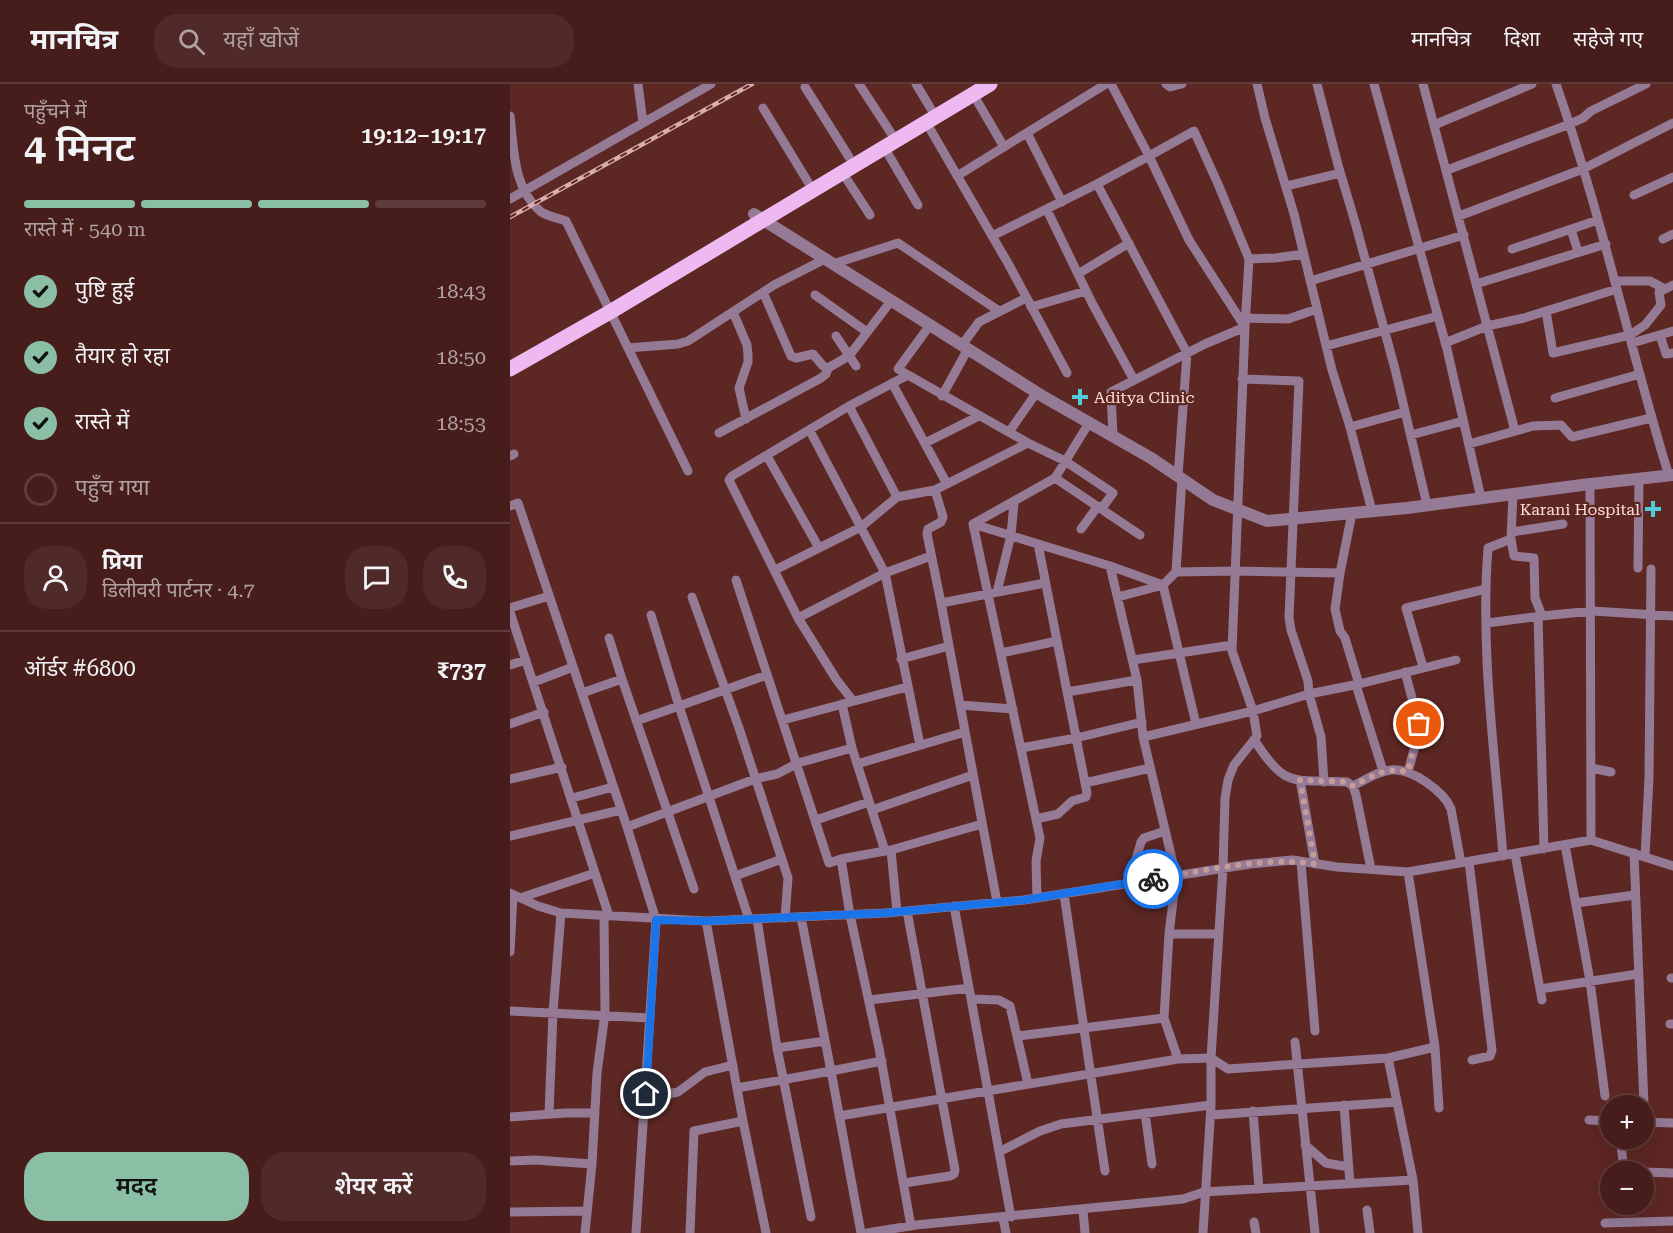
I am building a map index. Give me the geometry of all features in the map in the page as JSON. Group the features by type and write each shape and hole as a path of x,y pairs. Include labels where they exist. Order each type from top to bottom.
{"main road":[{"path":"510,369 758,217 842,172 887,140 928,115 972,89 990,84"},
{"path":"758,217 849,157 887,140"},
{"path":"510,358 608,308"}],"street":[{"path":"638,84 644,123"},
{"path":"510,199 711,84"},
{"path":"859,84 918,205"},
{"path":"916,84 957,176 1066,373"},
{"path":"957,176 1106,84"},
{"path":"1111,84 1189,240 1245,322"},
{"path":"1166,84 1173,87 1182,84"},
{"path":"1257,84 1372,511"},
{"path":"1317,84 1385,330 1427,505"},
{"path":"1374,84 1445,343 1481,498"},
{"path":"1423,84 1515,431"},
{"path":"1434,125 1532,84"},
{"path":"758,217 1037,393 1151,458 1213,500 1266,521 1427,505 1671,476 1652,418 1606,244 1556,84"},
{"path":"1447,170 1570,124 1646,84"},
{"path":"805,87 849,157"},
{"path":"972,89 1004,147"},
{"path":"764,108 808,182"},
{"path":"510,116 519,179 524,191 542,213 566,221 688,471"},
{"path":"1459,216 1583,169 1673,123"},
{"path":"992,236 1047,210 1194,131 1249,259 1236,509 1232,651 1257,729 1255,741 1241,755 1228,780 1225,798 1203,1233"},
{"path":"1027,133 1062,202"},
{"path":"842,172 870,215"},
{"path":"1286,186 1340,173"},
{"path":"1634,195 1673,177"},
{"path":"1097,184 1188,353 1176,572 1163,585 1118,597"},
{"path":"1047,210 1086,291 1134,380"},
{"path":"1512,249 1598,220"},
{"path":"1571,229 1578,252"},
{"path":"1663,239 1673,234"},
{"path":"1310,281 1464,235"},
{"path":"628,348 682,343 792,274 898,243 999,311"},
{"path":"1078,274 1129,243"},
{"path":"1476,284 1606,244"},
{"path":"1249,259 1304,254"},
{"path":"1445,343 1487,326 1546,311 1616,285 1650,281 1669,287"},
{"path":"1631,339 1652,318 1661,305 1659,292 1669,287"},
{"path":"1031,307 1086,291"},
{"path":"764,292 791,356 796,358 813,354 823,366 828,368"},
{"path":"815,295 867,332"},
{"path":"942,396 979,322 1026,298"},
{"path":"719,433 820,378 828,368 849,356 891,300"},
{"path":"1113,436 1111,392 1245,322 1288,319 1317,309"},
{"path":"1546,311 1553,353 1673,331"},
{"path":"733,312 743,335 748,355 748,362 739,388 746,419"},
{"path":"1326,346 1438,316"},
{"path":"930,325 898,369 942,396 1065,461 1113,493 1081,529"},
{"path":"1660,335 1666,354 1673,353"},
{"path":"836,336 855,366"},
{"path":"1555,398 1641,374"},
{"path":"853,701 836,679 798,618 730,482 732,476 849,406 908,375"},
{"path":"1242,379 1299,381 1289,618 1306,672 1309,694 1323,747 1324,782"},
{"path":"892,383 946,484"},
{"path":"1009,432 1037,393"},
{"path":"849,406 897,497"},
{"path":"1350,427 1405,412"},
{"path":"925,443 979,416"},
{"path":"1469,444 1533,426 1561,425 1572,437 1652,418"},
{"path":"1411,435 1463,422"},
{"path":"973,524 1055,478 1089,423"},
{"path":"810,431 885,573 920,745"},
{"path":"775,570 861,527 897,497 935,490 1028,443"},
{"path":"767,456 819,548"},
{"path":"1055,478 1140,535"},
{"path":"1638,568 1639,479"},
{"path":"1590,484 1591,840"},
{"path":"935,490 943,517 941,522 927,530 997,903"},
{"path":"1513,494 1511,535 1514,556 1534,558 1535,598 1540,616 1544,849"},
{"path":"510,506 518,503 656,920 636,1233"},
{"path":"993,593 1011,535 1014,503"},
{"path":"1352,513 1335,609 1383,771"},
{"path":"973,524 1110,566 1163,585"},
{"path":"973,524 993,593 1001,653 1036,819 1040,843 1036,861 1037,898"},
{"path":"1503,856 1487,660 1488,548 1511,535 1563,524"},
{"path":"1036,819 1058,814 1072,801 1086,797 1038,544"},
{"path":"798,618 885,573 931,556"},
{"path":"1110,566 1133,660 1143,737 1176,876 1169,934 1164,1018 1178,1059"},
{"path":"1646,857 1651,569"},
{"path":"1176,572 1340,573"},
{"path":"736,580 829,862 888,850 982,824"},
{"path":"941,603 1045,583"},
{"path":"1163,585 1196,724"},
{"path":"1423,667 1406,608 1486,589"},
{"path":"549,596 510,610 572,798 607,915 604,1016 597,1072 592,1164 585,1233"},
{"path":"692,597 788,878 785,918"},
{"path":"1486,623 1592,611 1673,616"},
{"path":"651,615 735,876 753,919 811,1217"},
{"path":"609,638 694,889"},
{"path":"1001,653 1057,640"},
{"path":"1133,660 1232,645"},
{"path":"901,659 949,646"},
{"path":"510,665 526,660"},
{"path":"1143,737 1253,711 1309,694 1358,685 1456,660"},
{"path":"534,682 573,668"},
{"path":"1405,672 1419,724 1408,772"},
{"path":"636,721 767,675"},
{"path":"582,693 622,679"},
{"path":"1067,692 1137,681"},
{"path":"783,720 907,687"},
{"path":"842,704 852,748 870,806 888,850 922,993 955,1161 954,1174 904,1183"},
{"path":"960,705 1013,709"},
{"path":"510,724 544,712"},
{"path":"1021,748 1142,722"},
{"path":"857,764 965,732"},
{"path":"1255,741 1276,771 1282,775 1300,780 1347,782 1353,786 1371,869"},
{"path":"627,827 756,779 777,774 798,763 852,748"},
{"path":"510,779 562,767"},
{"path":"1085,783 1150,768"},
{"path":"1592,768 1611,772"},
{"path":"1353,786 1383,771 1400,770 1408,772 1436,789 1448,802 1465,863 1492,1050 1490,1056 1472,1060"},
{"path":"816,820 973,775"},
{"path":"1300,780 1315,864"},
{"path":"572,798 613,787"},
{"path":"510,836 621,810"},
{"path":"1129,883 1141,842 1144,838 1165,831"},
{"path":"515,895 538,906 561,913 706,921 902,912 997,903 1250,864 1293,860 1408,872 1591,840 1673,866"},
{"path":"1565,845 1590,981 1605,1095"},
{"path":"1634,853 1644,1095"},
{"path":"1515,854 1542,1000"},
{"path":"735,876 782,859"},
{"path":"841,859 850,915 915,1228"},
{"path":"1301,862 1315,1030"},
{"path":"1408,872 1435,1047 1439,1108"},
{"path":"515,895 595,873"},
{"path":"1064,894 1105,1171"},
{"path":"510,952 515,895"},
{"path":"1576,903 1635,895"},
{"path":"954,906 999,1152 1007,1217 1006,1233"},
{"path":"549,1114 553,1012 561,913"},
{"path":"801,917 861,1233"},
{"path":"706,921 766,1233"},
{"path":"1169,934 1218,934"},
{"path":"1540,989 1638,974"},
{"path":"869,1000 969,988"},
{"path":"972,999 999,1000 1007,1003 1018,1036 1028,1084"},
{"path":"510,1011 650,1018"},
{"path":"1018,1036 1164,1018"},
{"path":"777,1048 825,1041"},
{"path":"1295,1042 1315,1233"},
{"path":"839,1116 1178,1059 1211,1058 1228,1069 1388,1058 1435,1047"},
{"path":"1388,1058 1413,1180 1418,1233"},
{"path":"737,1088 882,1061"},
{"path":"646,1094 664,1095 678,1092 705,1072 733,1065"},
{"path":"999,1152 1050,1127 1097,1119 1145,1113 1253,1111 1396,1102"},
{"path":"1344,1105 1350,1184"},
{"path":"1253,1111 1259,1189"},
{"path":"510,1117 595,1113"},
{"path":"1145,1113 1152,1164"},
{"path":"690,1233 694,1131 743,1120"},
{"path":"1589,1120 1600,1120"},
{"path":"1654,1122 1673,1123"},
{"path":"1305,1145 1326,1163 1349,1167"},
{"path":"510,1161 535,1160 592,1164"},
{"path":"1654,1172 1673,1173"},
{"path":"867,1233 1183,1199 1204,1192 1413,1180"},
{"path":"1083,1210 1085,1233"},
{"path":"1367,1210 1370,1233"},
{"path":"510,1212 587,1211"},
{"path":"1605,1223 1673,1221"},
{"path":"1254,1222 1256,1233"}],"railway":[{"path":"510,217 752,84"}],"way so far":[{"path":"1153,879 1250,864 1293,860 1315,864 1300,780 1347,782 1353,786 1383,771 1408,772 1419,724"}],"place":[{"name":"Aditya Clinic","path":"1080,397"},
{"name":"Karani Hospital","path":"1653,509"}],"route":[{"path":"646,1094 656,920 706,921 885,913 1024,900 1153,879"}]}
